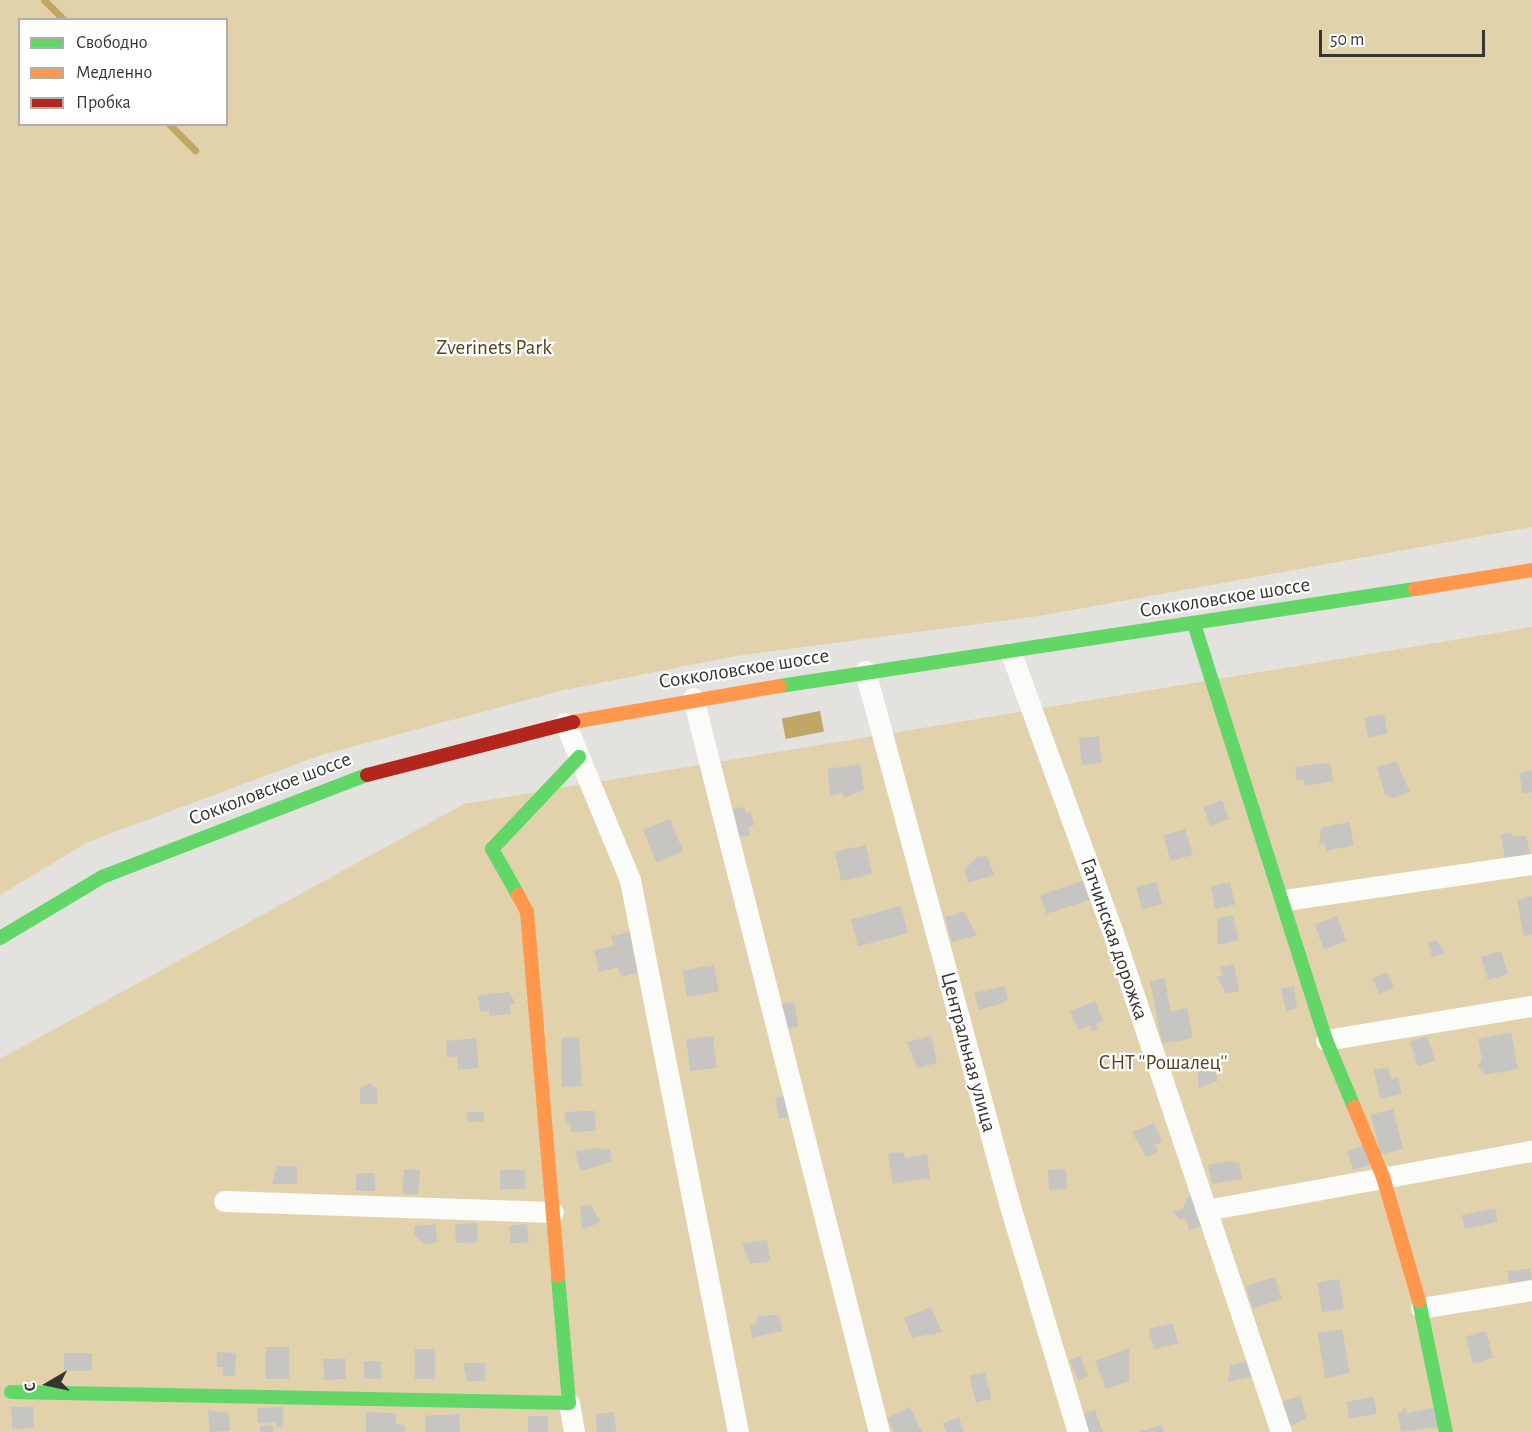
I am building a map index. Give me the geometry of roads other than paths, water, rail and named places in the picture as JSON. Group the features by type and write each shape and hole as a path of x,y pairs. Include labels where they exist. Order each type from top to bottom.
{"street":[{"name":"Сокколовское шоссе","path":"0,938 102,877 346,780 565,723 693,698 865,670 1011,653 1532,570"},
{"path":"1194,624 1285,900 1326,1040 1383,1177 1420,1308 1446,1432"},
{"name":"Гатчинская дорожка","path":"1011,653 1206,1210 1281,1432"},
{"name":"Центральная улица","path":"865,670 1010,1206 1078,1432"},
{"path":"693,698 879,1432"},
{"path":"565,723 630,880 738,1432"},
{"path":"574,1432 569,1403 527,912 492,849 579,757"},
{"path":"1285,900 1532,864"},
{"path":"1326,1040 1532,1006"},
{"path":"1206,1210 1532,1151"},
{"path":"224,1201 553,1212"},
{"path":"1420,1308 1532,1290"},
{"path":"11,1392 569,1403"}],"waterway":[{"path":"44,0 62,18"},
{"path":"171,126 195,150"}],"park label":[{"name":"Zverinets Park","path":"494,348"},
{"name":"СНТ ''Рошалец''","path":"1163,1063"}]}
